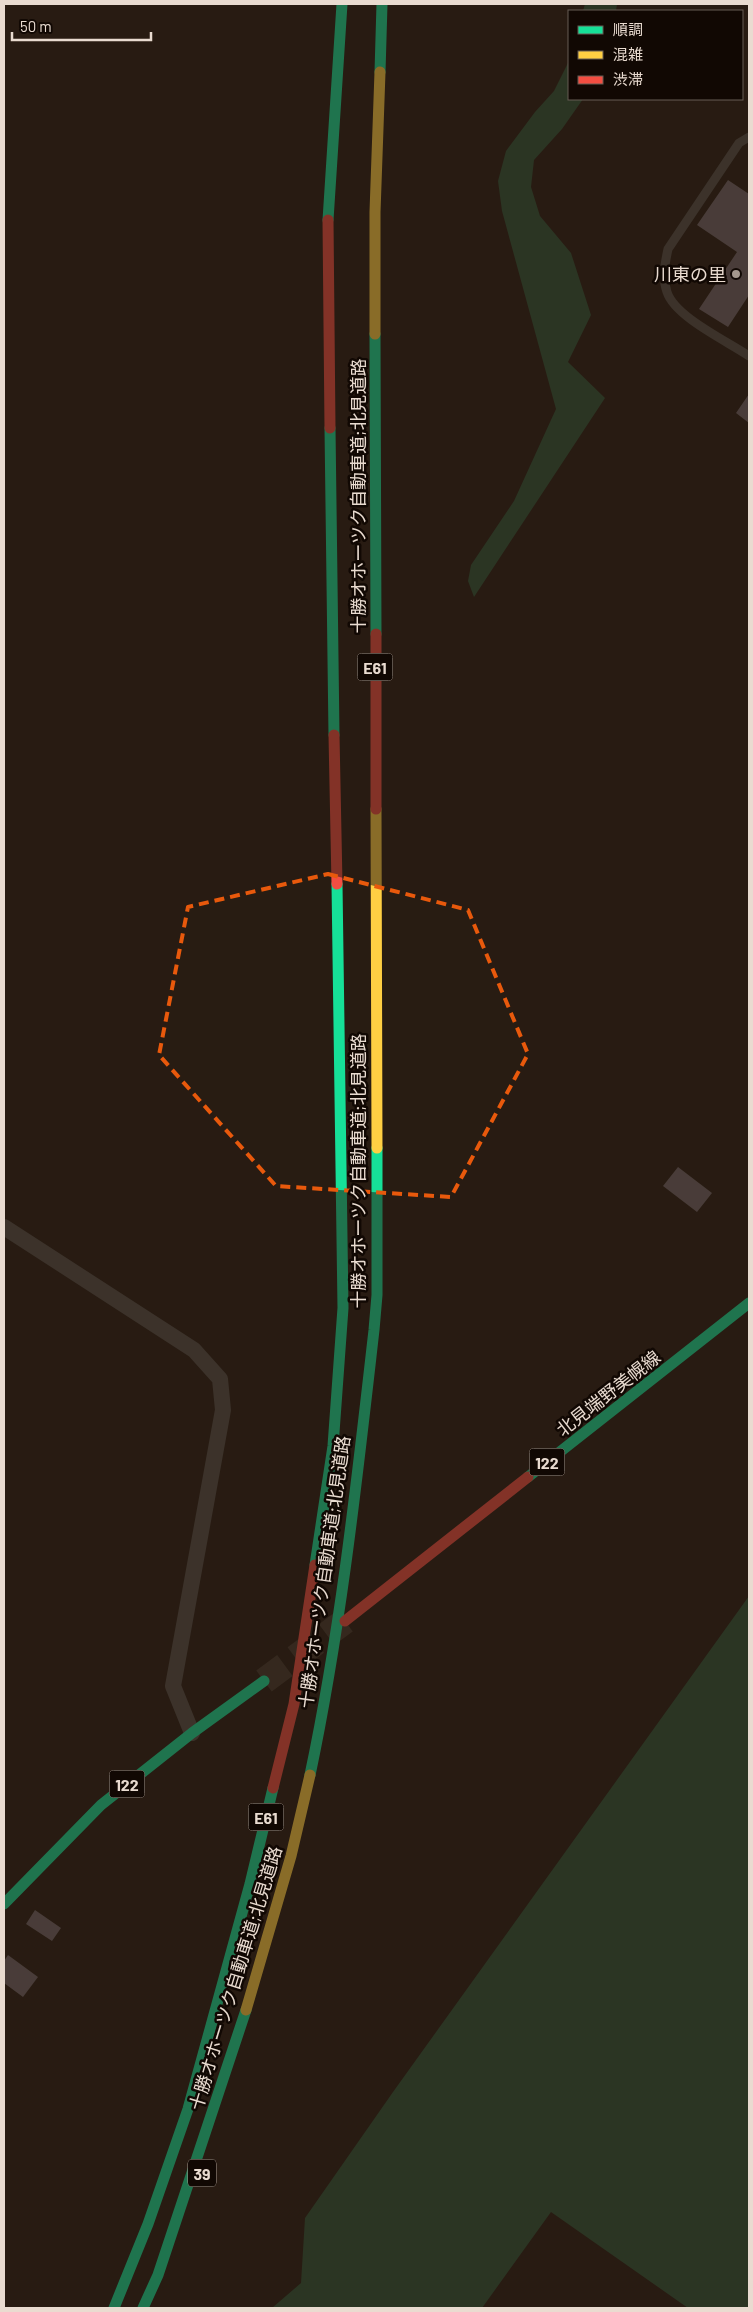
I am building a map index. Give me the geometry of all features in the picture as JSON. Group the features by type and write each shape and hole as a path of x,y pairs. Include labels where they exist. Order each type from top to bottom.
{"main road":[{"name":"十勝オホーツク自動車道;北見道路","path":"114,2308 148,2224 190,2099 250,1884 294,1704 333,1446 344,1273 330,560 328,200 342,4"},
{"name":"十勝オホーツク自動車道;北見道路","path":"143,2308 158,2275 239,2037 283,1889 323,1713 346,1562 377,1295 375,212 382,4"},
{"name":"北見端野美幌線","path":"345,1621 749,1303"},
{"name":"122","path":"4,1904 101,1805 192,1733 264,1681"},
{"name":"39","path":"193,2206 239,2037"},
{"path":"105,2300 148,2224"}],"street":[{"path":"4,1227 194,1350 220,1379 223,1410 173,1686 192,1733"}],"lane":[{"path":"749,137 739,143 668,249 664,269 667,292 680,312 749,356"}],"highlighted area":[{"path":"328,874 468,910 528,1054 451,1197 276,1186 159,1055 188,907"}],"green space":[{"path":"585,4 617,4 616,10 583,10"},
{"path":"568,63 568,100 582,100 562,129 534,160 531,187 540,216 571,253 591,315 568,362 605,398 474,597 468,581 471,565 514,501 556,409 502,211 498,181 506,151 535,112 554,91"},
{"path":"749,1596 749,2308 688,2308 551,2212 482,2308 272,2308 301,2283 305,2218 393,2092"}],"building":[{"name":"川東の里","path":"728,180 749,194 749,295 728,327 699,309 737,252 697,225"},
{"path":"749,394 749,423 736,413"},
{"path":"678,1167 712,1193 697,1212 663,1186"},
{"path":"35,1910 61,1928 52,1941 26,1924"},
{"path":"8,1955 38,1977 23,1997 4,1983 4,1961"}],"tunnel":[{"path":"264,1681 345,1621"}],"traffic: fast":[{"path":"328,220 342,4"},
{"path":"380,72 382,4"},
{"path":"375,334 376,634"},
{"path":"330,428 334,735"},
{"path":"315,1565 333,1446 343,1308 337,884"},
{"path":"310,1775 331,1664 339,1609 374,1330 377,1295 377,1148"},
{"path":"528,1477 749,1303"},
{"path":"4,1904 101,1805 192,1733 264,1681"},
{"path":"114,2308 148,2224 188,2109 250,1884 273,1788"},
{"path":"143,2308 158,2275 246,2010"}],"traffic: slow":[{"path":"375,334 375,212 380,72"},
{"path":"376,809 377,1148"},
{"path":"246,2010 291,1856 310,1775"}],"traffic: jam":[{"path":"328,220 330,428"},
{"path":"376,634 376,809"},
{"path":"334,735 337,884"},
{"path":"345,1621 528,1477"},
{"path":"273,1788 294,1704 315,1565"}],"place":[{"name":"川東の里","path":"736,274"}]}
